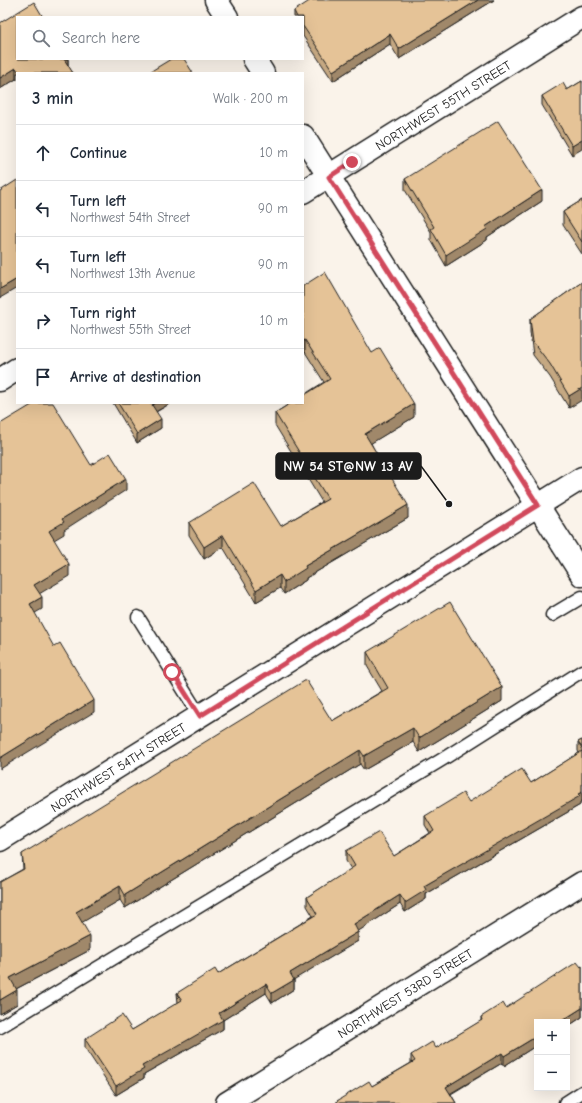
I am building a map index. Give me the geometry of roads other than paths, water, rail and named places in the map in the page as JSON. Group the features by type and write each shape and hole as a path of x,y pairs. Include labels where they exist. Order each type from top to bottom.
{"street":[{"path":"216,0 226,16"},
{"name":"NORTHWEST 55TH STREET","path":"304,191 582,17"},
{"path":"255,60 262,72"},
{"path":"304,138 582,575"},
{"path":"0,380 16,370"},
{"name":"NORTHWEST 54TH STREET","path":"0,840 582,478"},
{"name":"NORTHWEST 53RD STREET","path":"227,1103 582,883"}],"lane":[{"path":"552,615 582,596"},
{"path":"138,617 200,716"},
{"path":"0,1027 444,759 582,671"},
{"path":"564,1103 582,1092"}],"place":[{"name":"NW 54 ST@NW 13 AV","path":"449,504"}]}
